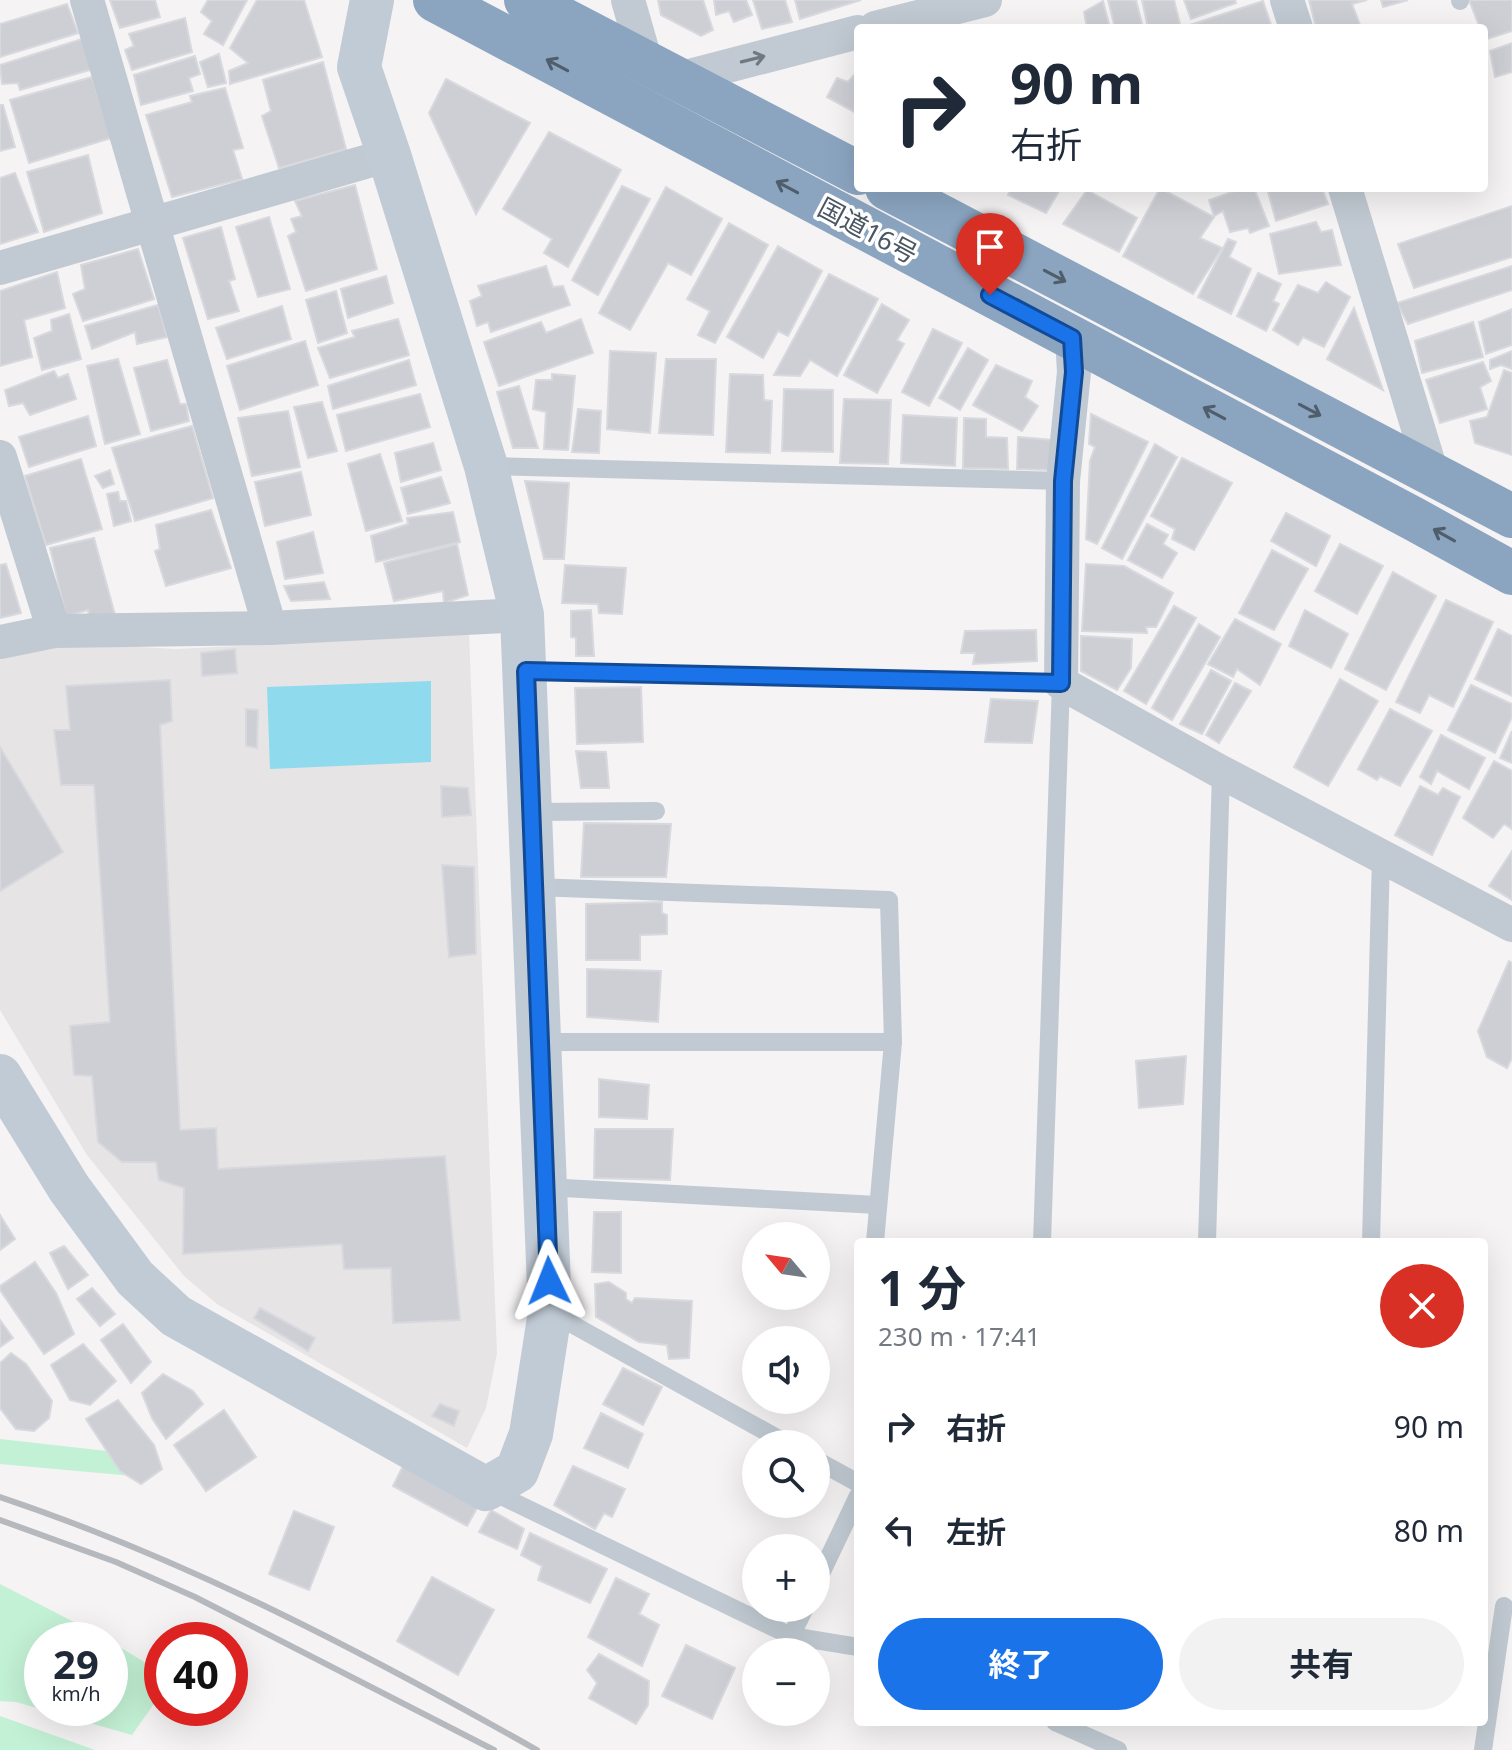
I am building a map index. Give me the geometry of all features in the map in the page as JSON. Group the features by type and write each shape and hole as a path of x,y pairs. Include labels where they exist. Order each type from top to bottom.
{"highway":[{"name":"国道16号","path":"435,0 1512,573"},
{"name":"国道16号","path":"526,0 854,171"},
{"name":"国道16号","path":"895,192 1512,516"}],"street":[{"path":"87,0 270,628"},
{"path":"0,1076 88,1213 135,1278 176,1316 486,1489 517,1471 531,1434 550,1312 522,615 486,466 359,67 372,0"},
{"path":"628,0 662,71 854,33"},
{"path":"891,24 985,0"},
{"path":"1287,0 1295,24"},
{"path":"0,268 389,155"},
{"path":"1346,192 1432,474"},
{"path":"1072,338 1074,372 1063,481 1061,683 1221,772 1512,925"},
{"path":"0,457 54,631"},
{"path":"0,642 54,631 270,628 522,615"}],"lane":[{"path":"486,466 1063,481"},
{"path":"526,671 1061,683 1042,1238"},
{"path":"1207,1238 1221,772"},
{"path":"532,812 656,811"},
{"path":"1371,1238 1381,856"},
{"path":"535,887 889,900 893,1042 875,1238"},
{"path":"540,1042 893,1042"},
{"path":"545,1187 877,1205"},
{"path":"550,1312 763,1430"},
{"path":"830,1468 854,1481"},
{"path":"486,1489 791,1636 854,1646"},
{"path":"830,1555 854,1504"},
{"path":"1488,1604 1508,1606 1488,1721"},
{"path":"791,1636 798,1622"},
{"path":"1064,1726 1118,1750"},
{"path":"1483,1750 1487,1726"}],"shaded area":[{"path":"469,634 497,1353 486,1408 467,1448 217,1304 184,1276 87,1155 0,1010 0,654 68,643 176,649"}],"green space":[{"path":"0,1439 107,1451 133,1476 0,1464"},
{"path":"0,1584 74,1622 24,1622 24,1704 0,1701"},
{"path":"128,1652 144,1662 144,1718 132,1735 100,1726 128,1726"},
{"path":"0,1716 95,1750 0,1750"}],"water":[{"path":"431,681 431,762 270,769 267,687"}],"building":[{"path":"110,0 155,0 160,17 120,28"},
{"path":"208,0 247,0 223,45 204,34 212,21 201,12"},
{"path":"257,0 304,0 322,57 230,84 229,71 248,63 230,48"},
{"path":"658,0 703,0 713,30 701,36 661,15"},
{"path":"714,0 746,0 752,15 734,22 729,11 716,15"},
{"path":"753,0 785,0 792,22 762,29"},
{"path":"795,0 861,0 800,19"},
{"path":"1108,0 1136,0 1142,24 1114,24"},
{"path":"1142,0 1174,0 1180,24 1147,24"},
{"path":"1184,0 1235,0 1236,3 1191,19"},
{"path":"1309,0 1367,0 1352,4 1360,24 1315,24"},
{"path":"1381,0 1408,0 1383,7"},
{"path":"1469,0 1512,0 1512,31 1488,39 1488,24 1478,24"},
{"path":"1103,1 1109,24 1086,24 1084,12"},
{"path":"1263,1 1271,24 1193,24"},
{"path":"67,4 78,33 0,57 0,24"},
{"path":"185,18 192,52 132,70 125,50 134,46 129,34"},
{"path":"82,39 93,69 20,90 18,83 2,84 0,65"},
{"path":"1512,43 1512,72 1495,77 1490,51"},
{"path":"219,54 226,83 208,87 200,62"},
{"path":"195,56 200,74 189,78 193,91 141,105 134,75"},
{"path":"323,62 346,149 279,168 262,116 271,111 263,80"},
{"path":"854,75 854,112 827,97 837,78 848,82"},
{"path":"92,77 111,138 29,163 10,100"},
{"path":"446,79 530,123 476,214 429,113"},
{"path":"225,88 243,148 233,150 242,179 172,197 146,115 192,102 190,96"},
{"path":"0,105 3,105 15,147 0,151"},
{"path":"549,132 621,170 568,267 544,253 552,239 503,209"},
{"path":"88,155 102,213 44,232 27,172"},
{"path":"15,173 38,232 0,244 0,178"},
{"path":"355,185 377,269 306,291 288,236 296,232 291,219 302,216 295,201"},
{"path":"622,186 650,199 598,295 572,280"},
{"path":"666,187 722,219 691,275 668,263 630,330 599,313"},
{"path":"1009,192 1059,192 1046,213 1008,195"},
{"path":"1086,192 1137,218 1119,252 1063,224"},
{"path":"1158,192 1167,192 1214,217 1200,238 1222,248 1193,294 1123,256"},
{"path":"1232,192 1256,192 1269,226 1250,233 1248,228 1230,232 1223,211 1214,216 1209,200"},
{"path":"1268,192 1324,192 1328,204 1276,221"},
{"path":"1512,206 1512,257 1414,288 1398,244"},
{"path":"269,217 290,289 258,297 236,227"},
{"path":"1316,222 1321,232 1332,230 1341,265 1279,274 1270,234"},
{"path":"729,223 768,245 715,343 698,335 710,311 687,299"},
{"path":"221,227 235,279 229,281 239,311 208,319 183,238"},
{"path":"1228,239 1236,242 1229,257 1251,269 1231,314 1198,297"},
{"path":"778,246 822,271 788,336 778,331 763,358 727,337"},
{"path":"138,249 154,299 83,321 73,294 85,289 81,265"},
{"path":"546,266 553,287 563,286 570,305 491,332 488,322 477,326 470,301 482,296 478,286"},
{"path":"1512,266 1512,290 1408,324 1397,303"},
{"path":"57,272 65,308 24,320 32,357 0,366 0,291"},
{"path":"1258,273 1281,284 1273,301 1279,304 1266,331 1237,316"},
{"path":"829,274 878,299 837,376 810,360 800,376 774,375"},
{"path":"386,276 393,303 348,318 341,289"},
{"path":"1326,282 1350,297 1324,347 1303,337 1298,345 1273,330 1298,285 1318,293"},
{"path":"336,291 347,333 318,343 306,300"},
{"path":"882,304 909,320 897,340 904,344 877,393 844,375"},
{"path":"158,305 167,337 137,344 135,332 92,349 85,326"},
{"path":"282,306 291,339 227,359 216,328"},
{"path":"1354,308 1383,390 1327,359"},
{"path":"1512,309 1512,345 1486,354 1479,322"},
{"path":"69,314 81,359 42,370 34,338 52,331 51,320"},
{"path":"398,319 409,355 330,378 318,348 355,337 352,331"},
{"path":"581,319 593,353 499,386 484,342 541,322 546,333"},
{"path":"1473,322 1483,357 1422,373 1415,341"},
{"path":"933,329 962,343 929,406 902,392"},
{"path":"305,341 318,385 240,410 227,366"},
{"path":"968,348 988,360 960,410 939,398"},
{"path":"610,351 656,353 650,433 607,429"},
{"path":"1512,351 1512,369 1501,365 1490,369 1490,360"},
{"path":"118,359 140,434 105,444 87,366"},
{"path":"666,359 716,359 713,435 659,433"},
{"path":"167,360 180,404 186,404 189,421 151,431 134,368"},
{"path":"409,360 416,385 333,409 328,386"},
{"path":"1483,362 1491,381 1480,387 1487,409 1440,423 1426,380"},
{"path":"996,365 1032,381 1025,397 1038,406 1022,431 973,405"},
{"path":"1504,370 1512,373 1512,455 1475,443 1470,421 1487,417"},
{"path":"54,371 58,378 68,374 76,399 30,415 23,403 9,406 5,390"},
{"path":"552,374 575,376 568,450 544,449 546,412 533,409 536,380 552,380"},
{"path":"730,374 763,375 764,400 772,401 770,453 726,452"},
{"path":"519,386 538,448 513,448 497,392"},
{"path":"784,389 833,390 833,452 782,451"},
{"path":"420,394 430,427 346,451 337,415"},
{"path":"844,399 891,400 888,464 840,463"},
{"path":"322,402 337,451 308,458 294,407"},
{"path":"578,409 601,411 599,453 572,452"},
{"path":"288,411 300,467 252,476 238,418"},
{"path":"1091,414 1148,442 1097,544 1086,539 1090,461 1095,447 1089,444"},
{"path":"903,415 957,418 955,466 901,463"},
{"path":"88,416 96,446 29,467 19,437"},
{"path":"964,418 986,419 986,437 1007,438 1008,469 963,468"},
{"path":"192,426 213,498 135,521 112,448"},
{"path":"1018,437 1053,440 1051,470 1017,469"},
{"path":"433,443 441,470 401,482 395,453"},
{"path":"1155,444 1177,457 1122,559 1102,548"},
{"path":"380,454 402,521 366,531 348,464"},
{"path":"1182,458 1232,483 1194,550 1172,539 1175,529 1151,516"},
{"path":"81,459 102,529 46,545 25,476"},
{"path":"110,470 114,484 103,488 95,476"},
{"path":"301,472 311,515 265,526 255,482"},
{"path":"441,477 450,503 408,514 401,488"},
{"path":"525,481 569,483 564,559 544,559"},
{"path":"118,492 120,501 126,501 131,521 114,526 107,494"},
{"path":"211,510 231,568 166,586 155,551 160,549 156,525"},
{"path":"453,512 460,542 376,562 371,536 408,524 407,518"},
{"path":"1286,513 1330,536 1316,566 1271,541"},
{"path":"1147,524 1168,535 1163,544 1177,553 1162,578 1128,560"},
{"path":"313,532 323,573 285,579 277,542"},
{"path":"94,538 115,615 90,620 88,610 66,616 50,548"},
{"path":"457,544 468,595 444,603 443,591 394,601 384,563"},
{"path":"1340,544 1383,566 1357,614 1315,591"},
{"path":"1272,550 1308,569 1274,630 1239,613"},
{"path":"6,564 21,613 0,618 0,565"},
{"path":"1086,564 1124,566 1173,593 1156,627 1146,627 1147,633 1082,631"},
{"path":"565,565 626,568 622,614 599,613 598,604 562,603"},
{"path":"1393,572 1436,596 1386,690 1345,669"},
{"path":"324,582 330,599 291,601 284,586"},
{"path":"1446,600 1493,622 1453,707 1429,695 1420,713 1396,702"},
{"path":"1174,606 1196,618 1146,704 1124,691"},
{"path":"591,610 594,656 576,656 576,638 571,637 571,611"},
{"path":"1305,610 1348,634 1331,668 1289,646"},
{"path":"1235,619 1281,644 1260,685 1237,669 1233,677 1208,664"},
{"path":"1199,624 1220,637 1172,720 1152,708"},
{"path":"1498,629 1512,636 1512,696 1475,679"},
{"path":"1036,630 1037,661 973,664 975,653 961,653 965,631"},
{"path":"1081,636 1132,639 1131,668 1117,690 1081,671"},
{"path":"235,649 237,673 202,676 201,653"},
{"path":"1211,670 1231,681 1202,734 1180,724"},
{"path":"1340,679 1378,701 1328,786 1294,767"},
{"path":"170,680 172,721 160,725 180,1130 216,1128 218,1169 445,1156 460,1320 393,1323 391,1268 344,1269 342,1244 183,1254 184,1188 159,1180 156,1162 122,1162 98,1142 92,1076 74,1075 70,1026 110,1022 94,785 61,785 54,730 70,730 66,686"},
{"path":"1235,683 1251,691 1219,743 1206,735"},
{"path":"1471,685 1512,704 1512,717 1495,753 1448,730"},
{"path":"641,687 643,742 577,744 575,688"},
{"path":"991,699 1038,701 1032,743 985,742"},
{"path":"246,709 258,710 257,748 246,746"},
{"path":"1390,709 1432,731 1400,786 1380,776 1377,780 1358,769"},
{"path":"1512,731 1512,763 1500,758"},
{"path":"1441,735 1485,758 1469,789 1437,771 1431,784 1420,777"},
{"path":"0,747 63,852 0,891"},
{"path":"576,751 606,752 609,788 581,788"},
{"path":"1494,761 1512,771 1512,829 1504,824 1493,838 1463,818"},
{"path":"441,786 468,788 471,815 442,817"},
{"path":"1420,786 1438,795 1443,788 1460,797 1432,855 1395,835"},
{"path":"584,823 671,824 666,877 581,877"},
{"path":"1512,851 1512,900 1489,886"},
{"path":"442,865 474,867 476,954 449,957"},
{"path":"662,902 662,913 667,915 667,934 640,935 640,960 586,960 586,904"},
{"path":"1509,961 1512,963 1512,1058 1507,1068 1487,1057 1478,1031"},
{"path":"587,969 661,971 658,1022 587,1017"},
{"path":"1186,1056 1183,1104 1139,1108 1136,1061"},
{"path":"599,1079 649,1085 647,1119 599,1117"},
{"path":"595,1129 673,1129 670,1180 594,1178"},
{"path":"594,1212 621,1212 621,1273 592,1272"},
{"path":"0,1215 15,1239 0,1250"},
{"path":"64,1246 88,1275 68,1289 50,1253"},
{"path":"35,1262 56,1293 74,1334 44,1354 0,1290 0,1286"},
{"path":"609,1282 626,1293 626,1299 632,1303 635,1298 692,1301 689,1358 669,1359 667,1345 639,1342 596,1317 595,1284"},
{"path":"92,1288 115,1314 100,1326 77,1299"},
{"path":"260,1308 315,1338 308,1351 254,1318"},
{"path":"0,1320 13,1338 0,1347"},
{"path":"123,1324 151,1362 131,1383 101,1340"},
{"path":"83,1344 116,1381 90,1405 70,1400 51,1365"},
{"path":"11,1353 26,1364 52,1401 49,1418 34,1431 16,1429 0,1408 0,1363"},
{"path":"623,1368 662,1387 643,1425 603,1404"},
{"path":"163,1374 193,1391 203,1404 166,1439 152,1418 142,1393"},
{"path":"118,1400 154,1445 162,1469 141,1484 120,1471 86,1419"},
{"path":"440,1404 459,1411 454,1426 432,1416"},
{"path":"224,1410 256,1457 206,1491 174,1445"},
{"path":"601,1413 643,1434 628,1468 584,1448"},
{"path":"403,1466 480,1503 467,1526 393,1486"},
{"path":"573,1466 625,1489 612,1517 604,1513 595,1529 554,1505"},
{"path":"491,1510 524,1529 517,1549 479,1532"},
{"path":"294,1511 334,1527 309,1590 269,1574"},
{"path":"530,1533 607,1569 590,1603 538,1580 542,1566 521,1555"},
{"path":"432,1577 494,1610 458,1675 397,1641"},
{"path":"616,1578 649,1594 639,1614 659,1625 642,1666 588,1637"},
{"path":"686,1645 735,1668 712,1719 662,1696"},
{"path":"599,1654 649,1681 648,1705 636,1724 589,1698 597,1683 587,1670"}],"railway":[{"path":"0,1497 139,1549 207,1579 407,1678 537,1750"},
{"path":"0,1520 116,1562 195,1597 494,1750"}],"route":[{"path":"549,1281 526,671 1061,683 1063,481 1074,372 1072,338 990,295"}]}
